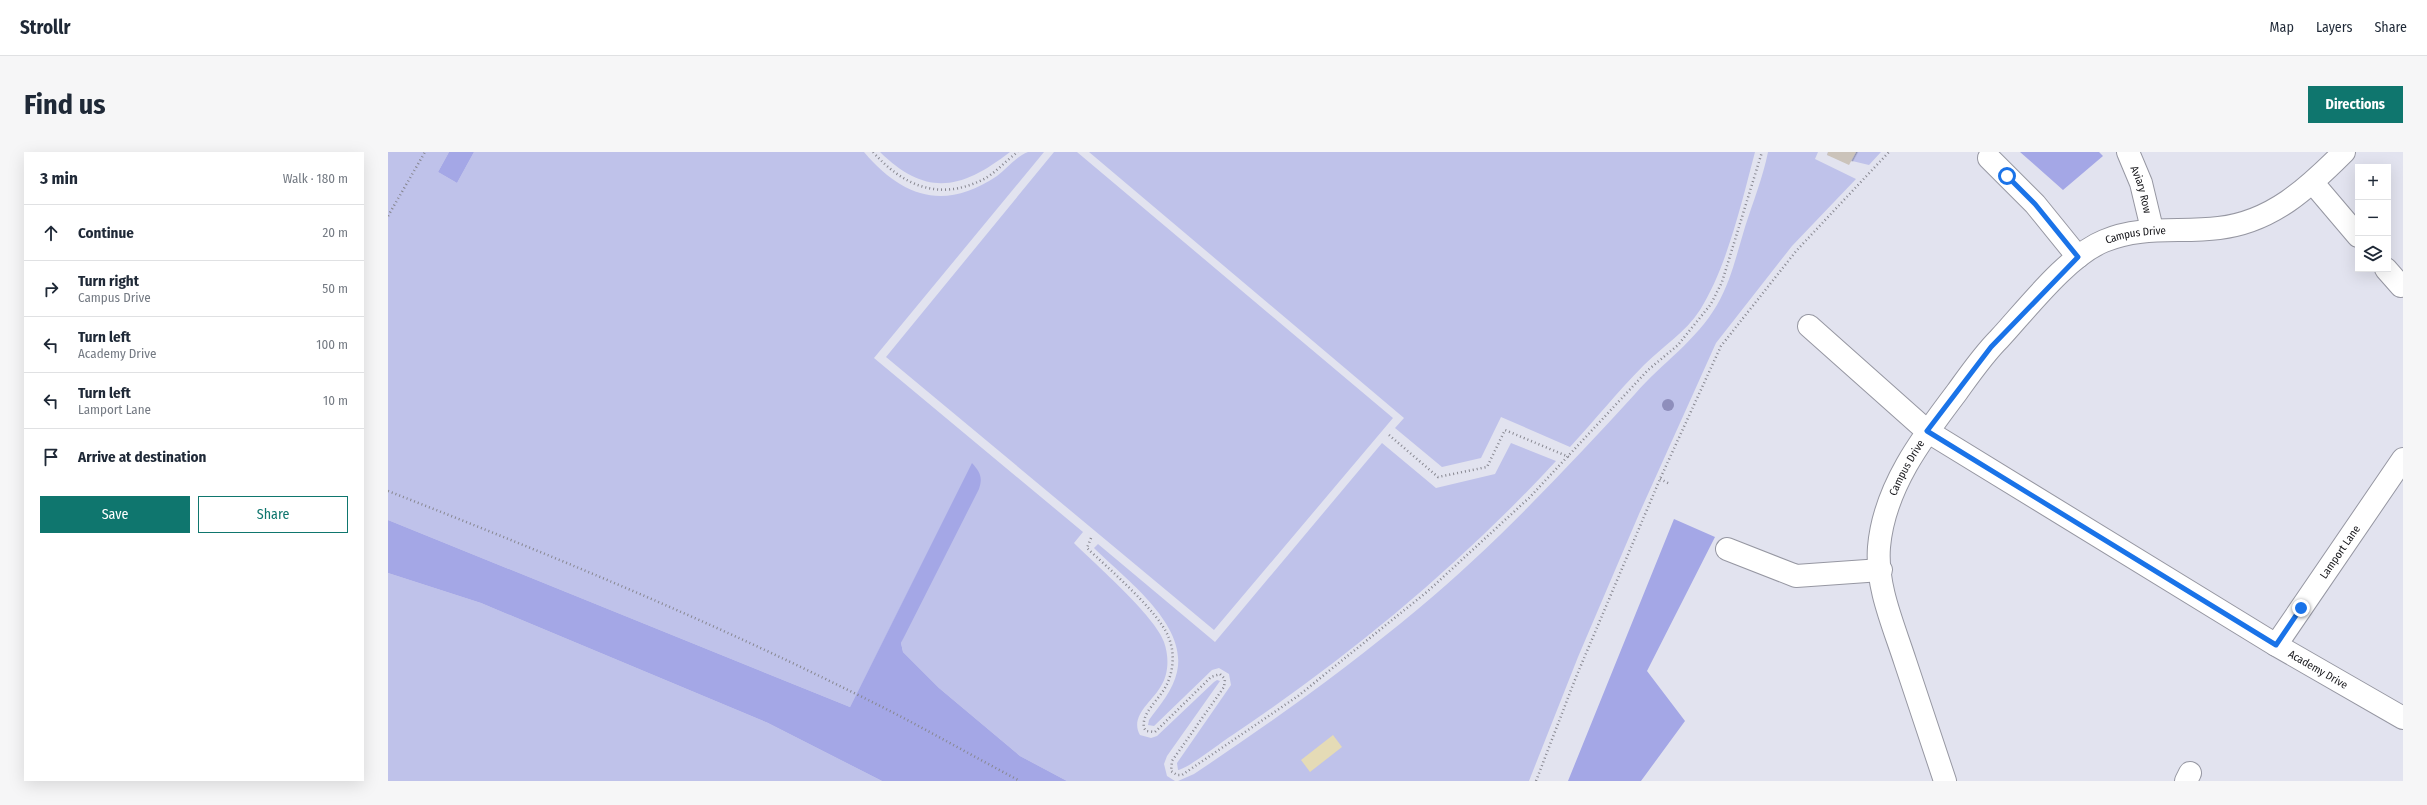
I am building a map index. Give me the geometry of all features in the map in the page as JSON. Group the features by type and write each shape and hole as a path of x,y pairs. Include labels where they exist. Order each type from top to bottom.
{"street":[{"name":"Aviary Row","path":"2128,152 2141,183 2152,229"},
{"name":"Campus Drive","path":"1945,781 1882,591 1879,549 1882,529 1893,490 1927,431 1991,347 2078,257 2101,242 2124,233 2152,229 2220,228 2254,219 2287,203 2313,183 2344,152"},
{"path":"1989,158 2035,204 2078,257"},
{"path":"2313,183 2355,232"},
{"path":"2389,272 2401,286"},
{"name":"Academy Drive","path":"1809,326 1927,431 2276,645 2403,718"},
{"name":"Lamport Lane","path":"2276,645 2403,459"},
{"path":"1727,549 1796,576 1881,570"}],"path":[{"path":"388,216 425,152"},
{"path":"873,152 901,178 930,190 943,191 982,180 1018,152"},
{"path":"1091,538 1087,548 1162,624 1172,645 1170,676 1166,687 1144,718 1144,728 1146,731 1155,732 1211,677 1220,674 1226,678 1224,688 1172,761 1171,771 1177,776 1182,775 1298,696 1386,627 1479,546 1569,457 1648,370 1678,345 1711,304 1730,257 1762,152"},
{"path":"1536,781 1576,678 1660,479 1721,346 1797,250 1889,152"},
{"path":"1390,435 1438,477 1487,467 1505,430 1569,457"},
{"path":"1660,479 1670,484"},
{"path":"388,491 516,541 686,614 857,694 1020,781"}],"shaded area":[{"path":"388,152 449,152 438,172 457,183 474,152 864,152 879,168 894,180 910,189 926,194 942,196 960,193 978,187 997,176 1028,152 1044,152 874,358 1083,532 1074,543 1137,605 1158,631 1166,647 1166,676 1157,692 1140,715 1137,728 1140,735 1151,738 1157,736 1214,682 1217,680 1220,681 1167,756 1164,764 1167,776 1175,781 1067,781 1020,756 939,688 903,652 901,643 973,463 850,707 388,520"},
{"path":"449,152 474,152 457,183 438,172"},
{"path":"880,152 1010,152 993,165 976,174 960,180 945,183 929,182 913,177 897,167"},
{"path":"1054,152 1077,152 1393,418 1214,630 886,357"},
{"path":"1089,152 1755,152 1726,254 1710,293 1700,310 1688,326 1634,375 1570,447 1501,417 1481,458 1442,467 1395,428 1404,418"},
{"path":"1768,152 1818,152 1815,159 1856,179 1792,246 1716,343 1639,514 1578,657 1529,781 1178,781 1194,774 1252,735 1364,653 1418,609 1503,532 1583,450 1645,383 1689,341 1709,318 1722,296 1761,180"},
{"path":"1828,152 1881,152 1869,165 1827,155"},
{"path":"2020,152 2099,152 2103,156 2063,190"},
{"path":"1382,443 1436,488 1495,474 1511,443 1556,461 1481,537 1402,608 1360,642 1275,706 1197,760 1178,770 1177,763 1231,685 1229,674 1219,668 1212,670 1154,726 1148,725 1149,720 1169,691 1177,672 1178,654 1173,637 1164,620 1137,588 1094,548 1098,544 1215,642"},
{"path":"972,463 977,469 981,478 979,489 901,643 903,652 939,688 1020,756 1067,781 882,781 768,723 481,603 388,573 388,520 850,707"},
{"path":"1674,519 1715,537 1647,671 1685,721 1641,781 1568,781"},
{"path":"388,573 481,603 768,723 882,781 388,781"}],"sand":[{"path":"1333,735 1342,747 1310,772 1301,760"}],"building":[{"path":"1828,152 1856,152 1849,165 1827,155"}],"route":[{"path":"2007,176 2035,204 2078,257 2054,280 1991,347 1927,431 2276,645 2301,608"}]}
